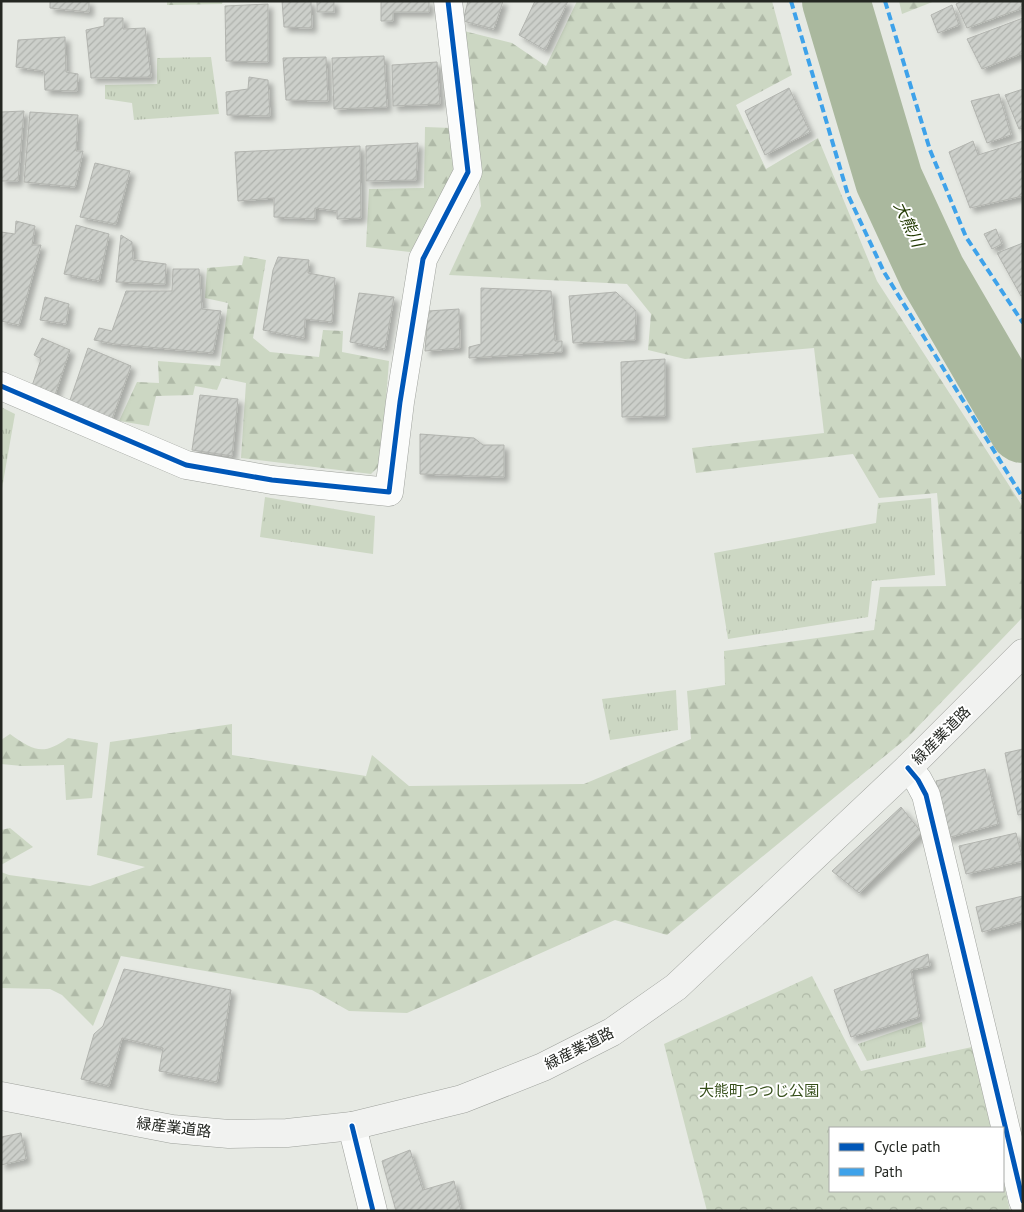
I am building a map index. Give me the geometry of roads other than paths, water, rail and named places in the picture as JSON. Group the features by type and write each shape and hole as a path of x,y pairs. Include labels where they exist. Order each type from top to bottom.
{"main road":[{"name":"緑産業道路","path":"1,1096 172,1130 229,1134 287,1133 352,1126 462,1098 543,1067 612,1032 676,987 908,768 1023,654"}],"street":[{"path":"1,386 186,465 272,480 389,492 400,402 423,259 468,172 448,1"},
{"path":"908,768 918,780 926,795 1023,1201"},
{"path":"352,1126 372,1211"}],"waterway":[{"name":"大熊川","path":"836,1 889,180 932,273 1023,429"}],"park label":[{"name":"大熊町つつじ公園","path":"759,1090"}]}
